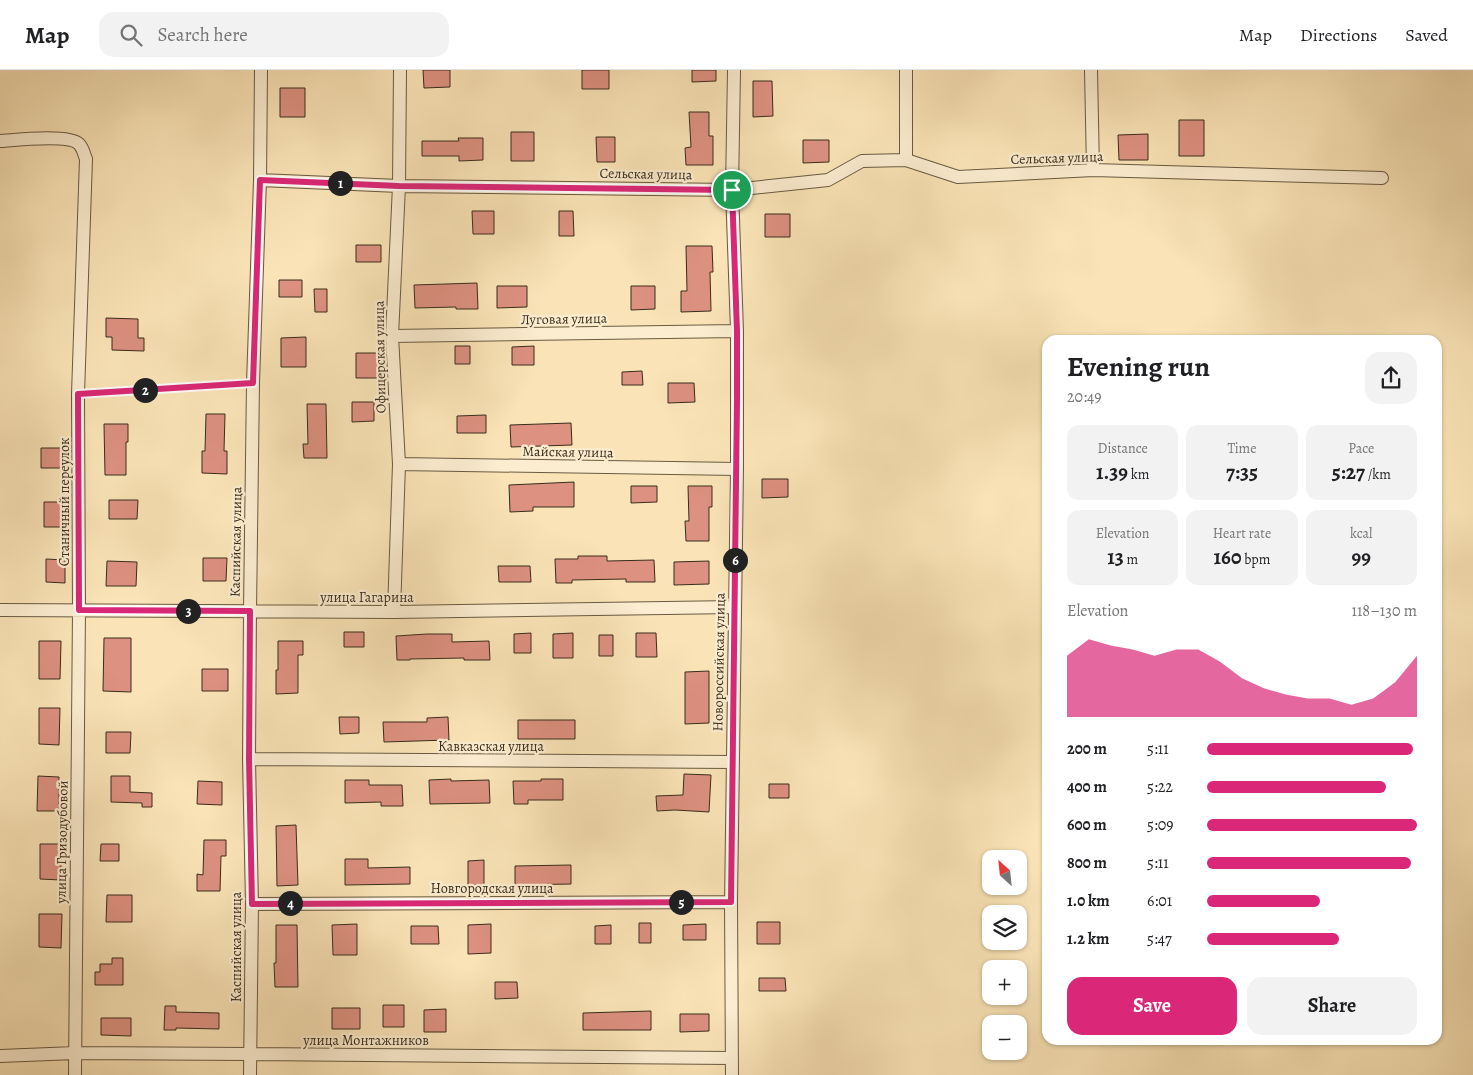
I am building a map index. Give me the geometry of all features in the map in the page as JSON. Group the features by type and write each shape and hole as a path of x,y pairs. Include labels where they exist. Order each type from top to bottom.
{"street":[{"name":"Каспийская улица","path":"250,1075 252,904 249,759 250,611 253,383 260,180 261,70"},
{"name":"Офицерская улица","path":"394,612 399,464 392,336 399,186 400,70"},
{"name":"Новороссийская улица","path":"732,1075 731,902 737,469 737,331 732,190 734,70"},
{"path":"906,70 906,160"},
{"path":"1091,70 1093,170"},
{"name":"Станичный переулок","path":"0,141 60,138 79,144 86,159 78,394 79,610"},
{"name":"Сельская улица","path":"260,180 399,186 732,190 828,180 862,161 906,160 958,177 1093,170 1382,178"},
{"name":"Луговая улица","path":"392,336 737,331"},
{"name":"Майская улица","path":"399,464 737,469"},
{"name":"улица Гагарина","path":"0,610 394,612 735,608"},
{"name":"улица Гризодубовой","path":"75,1075 79,610"},
{"name":"Кавказская улица","path":"249,759 733,762"},
{"name":"Новгородская улица","path":"252,904 731,902"},
{"name":"улица Монтажников","path":"0,1056 75,1053 732,1058"}],"lane":[{"path":"78,394 253,383"}],"building":[{"path":"423,70 450,70 450,87 424,88"},
{"path":"582,70 609,70 609,89 582,89"},
{"path":"692,70 716,70 716,81 692,82"},
{"path":"753,81 772,81 773,116 753,117"},
{"path":"280,88 305,88 305,117 280,117"},
{"path":"689,112 709,112 709,136 713,136 713,165 686,165 685,148 691,147"},
{"path":"1179,120 1204,120 1204,156 1179,156"},
{"path":"511,132 534,132 534,161 511,161"},
{"path":"1148,134 1148,160 1119,160 1118,135"},
{"path":"596,137 615,137 615,162 597,162"},
{"path":"458,138 483,138 483,160 459,161 459,156 422,156 422,141 459,141"},
{"path":"803,140 829,140 829,162 803,163"},
{"path":"472,211 494,211 494,234 473,234"},
{"path":"559,211 573,211 574,236 559,236"},
{"path":"765,214 790,214 790,237 765,237"},
{"path":"356,245 381,245 381,262 356,262"},
{"path":"686,246 712,246 713,272 710,272 711,311 681,312 681,291 687,291"},
{"path":"279,280 302,280 302,297 279,297"},
{"path":"477,283 478,309 456,309 456,307 415,308 414,285"},
{"path":"497,286 527,286 527,307 497,308"},
{"path":"631,286 655,286 655,309 631,310"},
{"path":"314,289 327,289 327,312 315,312"},
{"path":"106,318 138,319 138,338 144,338 144,351 112,350 112,337 106,337"},
{"path":"306,337 306,367 281,367 281,338"},
{"path":"455,346 470,346 470,364 455,364"},
{"path":"534,346 534,365 512,365 512,347"},
{"path":"356,353 380,353 381,378 356,378"},
{"path":"642,371 643,385 622,385 622,372"},
{"path":"668,383 694,383 695,402 668,403"},
{"path":"352,402 374,402 374,421 352,422"},
{"path":"307,404 326,404 327,458 304,458 303,444 308,444"},
{"path":"206,414 225,414 224,451 227,451 227,474 202,473 202,451 205,451"},
{"path":"486,415 486,433 457,433 457,416"},
{"path":"571,423 572,445 511,447 510,425"},
{"path":"104,424 128,424 126,475 105,475"},
{"path":"41,448 65,448 64,468 41,468"},
{"path":"762,479 788,479 788,497 762,498"},
{"path":"574,482 574,507 533,507 533,511 510,512 509,485"},
{"path":"631,486 657,486 657,502 631,503"},
{"path":"688,486 712,486 712,507 709,507 709,541 686,541 685,521 689,521"},
{"path":"109,500 138,500 137,519 109,519"},
{"path":"44,502 67,502 66,527 44,527"},
{"path":"578,556 607,556 607,561 654,560 655,582 626,582 626,579 572,580 572,583 556,583 555,559 578,559"},
{"path":"203,558 227,558 226,581 203,581"},
{"path":"46,559 65,560 65,583 46,582"},
{"path":"107,561 137,562 136,586 106,586"},
{"path":"709,561 709,584 674,585 674,562"},
{"path":"498,566 530,566 531,582 499,582"},
{"path":"344,632 364,632 364,647 344,647"},
{"path":"531,633 531,653 514,653 514,634"},
{"path":"573,633 573,658 553,658 553,634"},
{"path":"636,633 656,633 657,657 636,657"},
{"path":"452,634 452,642 489,641 490,660 464,660 464,658 397,660 396,636"},
{"path":"599,635 613,635 613,656 599,656"},
{"path":"104,638 131,638 131,692 103,691"},
{"path":"39,641 61,641 60,679 39,679"},
{"path":"278,641 303,641 303,655 298,655 298,693 276,694"},
{"path":"202,669 228,669 228,691 202,691"},
{"path":"709,671 709,723 685,724 685,672"},
{"path":"39,708 60,708 59,745 39,744"},
{"path":"339,717 359,717 359,733 340,734"},
{"path":"448,717 449,740 384,742 383,722 427,722 427,718"},
{"path":"518,720 575,720 575,739 518,739"},
{"path":"106,732 131,732 130,753 106,753"},
{"path":"684,774 711,775 709,812 657,811 656,796 683,795"},
{"path":"38,776 59,777 59,811 37,811"},
{"path":"111,776 130,776 130,792 152,793 152,807 142,807 142,803 111,802"},
{"path":"451,779 451,781 489,780 490,803 430,804 429,780"},
{"path":"541,779 563,779 563,800 528,800 528,804 514,804 513,781 541,781"},
{"path":"345,780 369,780 369,785 402,785 403,806 381,806 381,802 345,803"},
{"path":"198,781 222,782 222,805 197,804"},
{"path":"769,784 789,784 789,798 769,798"},
{"path":"296,825 298,885 277,886 276,826"},
{"path":"204,840 226,840 226,856 221,856 220,891 197,891 197,874 203,875"},
{"path":"40,844 61,844 61,880 40,879"},
{"path":"101,844 119,844 119,861 100,861"},
{"path":"345,859 368,859 368,868 410,867 410,884 345,885"},
{"path":"484,860 484,885 468,885 468,861"},
{"path":"571,865 571,884 515,885 515,866"},
{"path":"107,895 132,895 132,922 106,922"},
{"path":"39,914 62,914 61,948 39,947"},
{"path":"757,922 780,922 780,944 757,944"},
{"path":"639,923 651,923 651,943 639,943"},
{"path":"357,924 357,955 333,955 332,925"},
{"path":"491,924 491,953 468,954 468,925"},
{"path":"706,924 706,940 683,940 683,925"},
{"path":"276,925 297,925 298,987 275,987"},
{"path":"611,925 611,944 595,944 595,926"},
{"path":"411,926 438,926 439,944 411,944"},
{"path":"112,958 123,958 123,985 95,985 95,972 100,972 100,964 112,964"},
{"path":"759,978 785,978 786,991 759,991"},
{"path":"495,982 517,982 518,998 495,999"},
{"path":"383,1005 404,1005 404,1027 383,1027"},
{"path":"165,1006 176,1006 176,1012 219,1013 219,1029 176,1028 176,1030 164,1030"},
{"path":"332,1008 360,1008 360,1029 332,1029"},
{"path":"446,1009 446,1032 424,1032 424,1010"},
{"path":"651,1011 651,1030 583,1030 583,1013"},
{"path":"680,1014 709,1014 709,1031 680,1032"},
{"path":"101,1018 131,1018 131,1036 101,1035"}],"route":[{"path":"260,180 399,186 732,190 737,331 737,469 731,902 252,904 249,759 250,611 79,610 78,394 253,383 260,180"}]}
